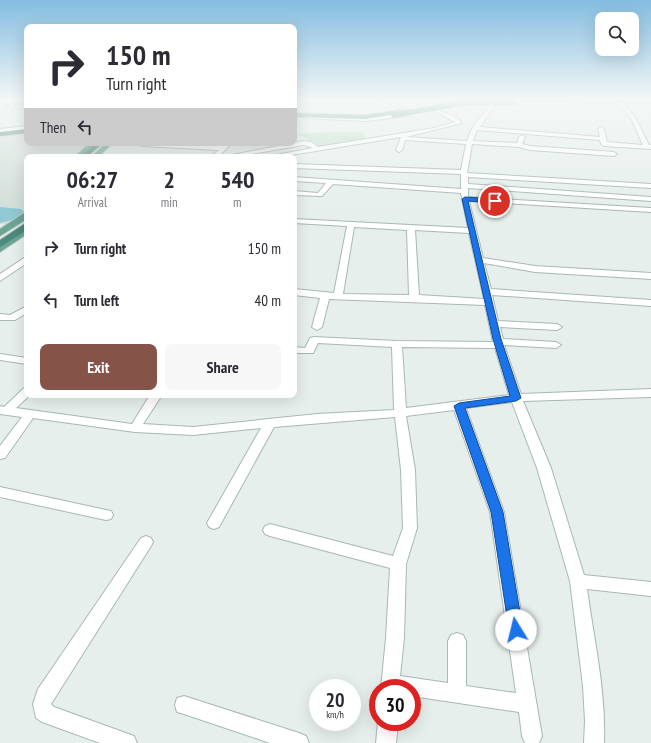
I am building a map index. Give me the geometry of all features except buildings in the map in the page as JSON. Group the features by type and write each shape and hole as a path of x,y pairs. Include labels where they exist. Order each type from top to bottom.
{"highway":[{"path":"87,154 96,146"},
{"path":"93,154 102,146"},
{"path":"0,238 24,222"},
{"path":"0,244 24,228"}],"main road":[{"path":"81,154 91,146"},
{"path":"97,154 107,146"},
{"path":"0,233 24,217"},
{"path":"0,248 24,232"}],"street":[{"path":"281,154 415,135"},
{"path":"472,135 469,142 464,182 473,231 499,343 516,398 544,468 578,581 592,686 595,721 594,743"},
{"path":"553,135 603,139"},
{"path":"602,135 603,144 606,145 649,147 644,135"},
{"path":"404,137 520,145 530,148 614,154"},
{"path":"400,150 404,137"},
{"path":"520,145 522,137"},
{"path":"280,154 316,147 309,143 297,145"},
{"path":"182,146 223,148"},
{"path":"218,154 225,146"},
{"path":"240,154 290,146 298,151"},
{"path":"270,149 273,154"},
{"path":"297,166 651,199"},
{"path":"464,182 579,176"},
{"path":"297,179 651,186"},
{"path":"297,193 320,195 332,181"},
{"path":"464,182 650,211"},
{"path":"297,221 473,231"},
{"path":"338,296 351,224"},
{"path":"0,226 9,227"},
{"path":"411,228 414,298"},
{"path":"480,260 535,268 651,276"},
{"path":"0,278 24,261"},
{"path":"297,292 325,296 414,298 488,297 651,303"},
{"path":"317,327 325,296"},
{"path":"0,317 12,318 24,310"},
{"path":"494,324 557,327"},
{"path":"297,350 309,351 314,340 398,344 499,343 556,345"},
{"path":"391,679 395,638 398,564 410,528 408,470 400,413 398,344"},
{"path":"0,357 24,360"},
{"path":"4,410 24,393"},
{"path":"4,410 135,428 193,431 317,418 400,413 516,398 651,393"},
{"path":"135,428 154,398"},
{"path":"459,406 497,512 532,736"},
{"path":"0,455 31,413"},
{"path":"214,523 268,424"},
{"path":"0,492 106,515"},
{"path":"270,530 398,564"},
{"path":"127,743 50,715 43,710 42,704 45,696 146,542"},
{"path":"578,581 651,589"},
{"path":"457,641 458,694"},
{"path":"421,690 527,704"},
{"path":"184,705 299,743"},
{"path":"386,743 387,731"}],"shaded area":[{"path":"24,135 24,146 90,146 82,154 24,154 24,216 9,225 0,224 0,136"}],"green space":[{"path":"299,135 364,135 366,140 321,147"}],"water":[{"path":"0,207 21,209 24,212 16,219 0,223"}],"route":[{"path":"495,201 465,199 497,339 516,398 459,406 497,512 516,630"}]}
